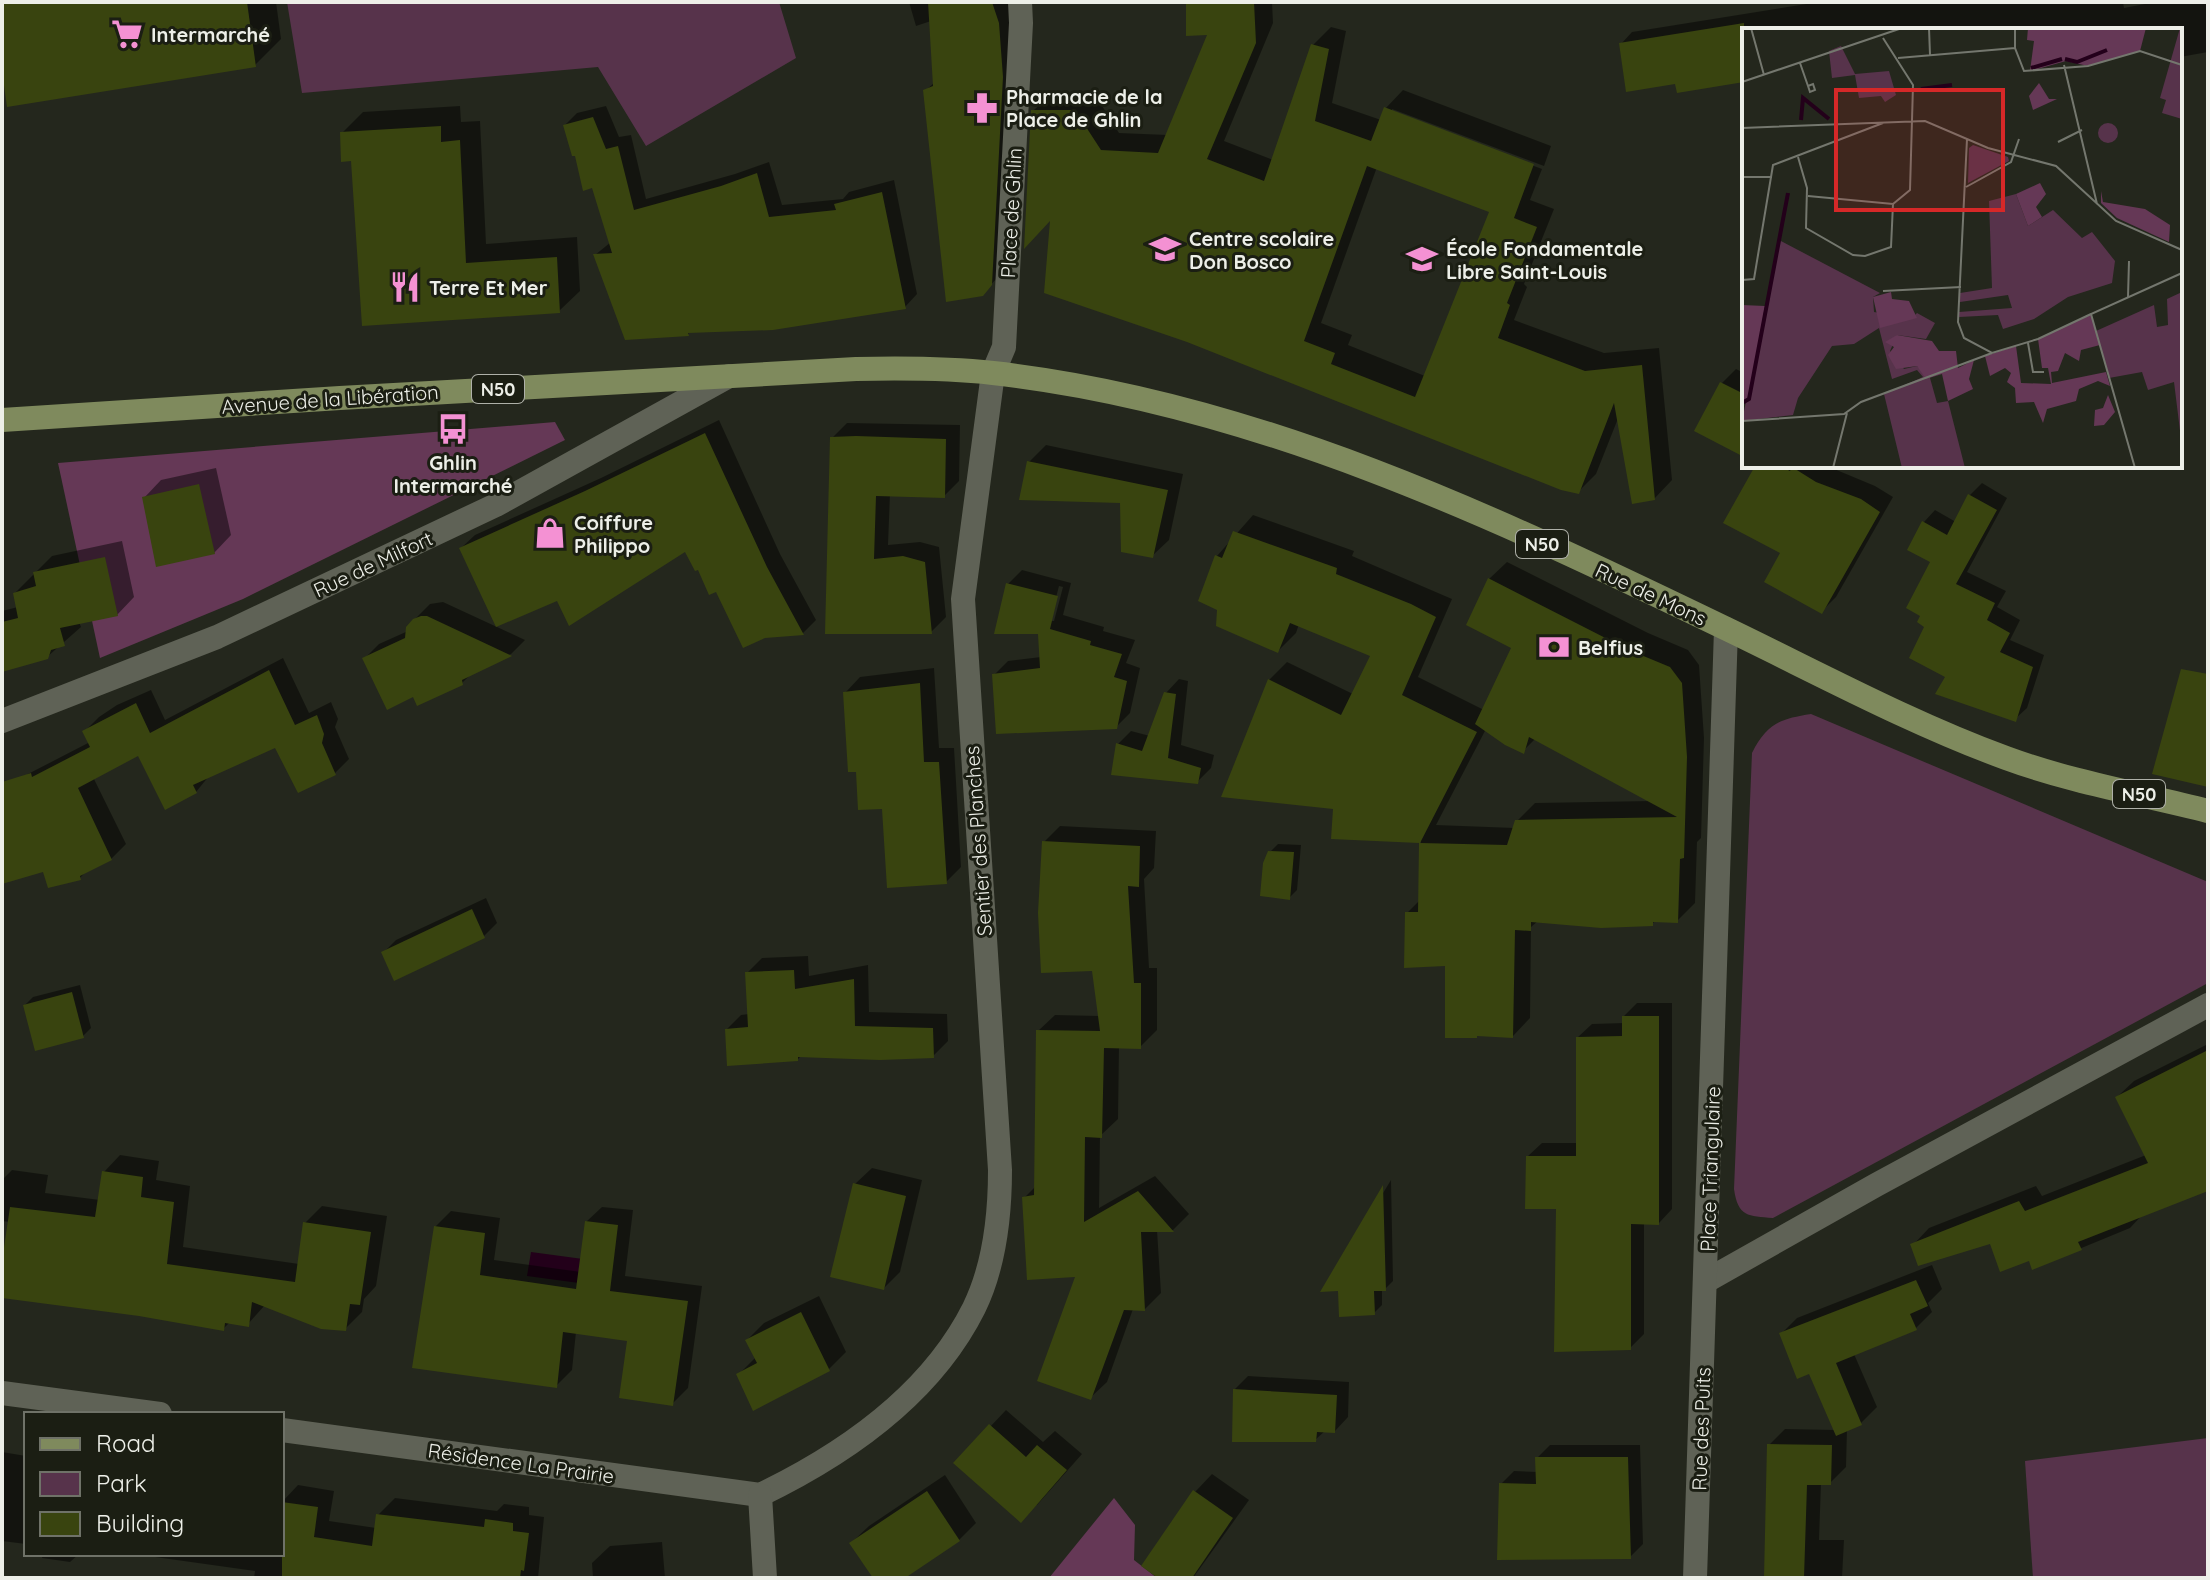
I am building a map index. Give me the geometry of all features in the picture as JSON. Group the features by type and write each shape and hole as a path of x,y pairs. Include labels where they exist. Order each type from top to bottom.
{"main road":[{"name":"Avenue de la Libération","path":"2,420 856,369 924,368 993,373"},
{"name":"Rue de Mons","path":"993,373 1180,407 1297,444 1440,496 1885,707 2010,760 2208,811"}],"street":[{"name":"Place de Ghlin","path":"993,373 1004,347 1020,2"},
{"name":"Sentier des Planches","path":"760,1495 811,1470 865,1434 916,1388 948,1349 974,1307 992,1249 1000,1209 1000,1170 963,599 993,373"},
{"name":"Rue de Milfort","path":"2,721 217,637 482,512 729,376"},
{"name":"Place Triangulaire","path":"1706,1281 1726,629"},
{"name":"Place Triangulaire","path":"1706,1281 2208,1005"},
{"name":"Rue des Puits","path":"1695,1578 1706,1281"},
{"path":"2,1393 145,1412"},
{"name":"Résidence La Prairie","path":"284,1430 760,1495"},
{"path":"760,1495 765,1578"}],"green space":[{"path":"287,2 779,2 796,58 646,146 598,67 302,93"},
{"path":"1811,714 2208,882 2208,983 1773,1218 1746,1213 1738,1205 1734,1189 1752,753 1763,735 1775,724"},
{"path":"2208,1438 2208,1578 2033,1578 2025,1461"}],"shaded area":[{"path":"555,422 565,440 243,599 100,658 58,463"},
{"path":"531,1252 583,1259 579,1283 527,1276"},
{"path":"1114,1498 1135,1525 1134,1560 1157,1578 1049,1578"}],"building":[{"name":"Intermarché","path":"2,2 247,2 256,67 7,107 2,71"},
{"path":"928,2 992,2 999,23 1003,77 992,285 983,296 946,302 923,90 933,86"},
{"path":"1186,2 1254,2 1256,43 1207,159 1264,181 1311,44 1329,49 1315,121 1371,141 1384,107 1534,164 1514,218 1537,227 1507,303 1510,305 1498,338 1585,371 1642,365 1655,500 1632,504 1614,403 1579,494 1561,490 1187,342 1044,293 1050,221 1024,249 1031,110 1075,110 1101,150 1158,153 1207,35 1186,36","holes":["1367,166 1489,212 1415,397 1331,364 1335,353 1304,341"]},
{"path":"1744,23 1742,82 1677,93 1675,84 1626,92 1619,43"},
{"path":"593,117 606,149 618,146 634,210 757,173 769,217 836,210 834,204 882,192 906,309 773,330 688,333 689,336 625,340 593,254 612,253 592,188 583,191 575,156 572,156 563,125"},
{"path":"441,126 441,142 460,140 466,263 557,257 560,313 362,326 351,161 341,162 340,132"},
{"path":"1720,382 1742,393 1742,456 1694,431"},
{"path":"705,433 767,567 804,635 765,638 743,648 716,592 709,595 698,570 695,571 685,552 569,626 557,601 496,627 459,548"},
{"path":"830,437 946,439 945,498 876,496 874,559 903,556 925,562 932,634 825,634"},
{"path":"1027,461 1168,490 1153,558 1121,552 1120,503 1019,500"},
{"path":"1754,468 1784,468 1790,471 1794,468 1816,482 1861,499 1880,512 1822,614 1764,582 1780,553 1723,523"},
{"path":"199,484 215,554 156,567 142,497"},
{"path":"1968,494 1997,510 1956,584 1995,603 1987,620 2010,633 2000,652 2033,667 2016,722 1935,694 1945,677 1909,658 1924,627 1917,622 1920,616 1906,608 1930,562 1907,550 1922,521 1947,535"},
{"path":"1233,531 1337,568 1336,574 1436,617 1402,695 1477,732 1420,843 1507,845 1515,820 1677,817 1529,737 1524,754 1475,724 1511,648 1466,625 1488,578 1629,650 1670,667 1682,683 1687,757 1684,858 1680,859 1678,923 1653,922 1653,926 1601,928 1531,922 1531,931 1515,930 1513,1038 1445,1038 1445,966 1404,968 1405,912 1418,912 1419,843 1331,839 1333,809 1221,797 1268,679 1341,715 1370,656 1290,623 1278,653 1216,626 1217,610 1198,601 1215,555 1222,558"},
{"path":"105,557 118,616 60,628 65,646 51,650 48,659 2,672 2,622 18,618 13,593 36,586 33,572"},
{"path":"1006,583 1058,596 1050,629 1122,654 1114,677 1127,681 1117,729 996,734 992,674 1040,668 1038,634 994,634"},
{"path":"421,616 427,616 512,656 462,680 463,685 417,706 413,697 387,710 362,658 405,638 406,627"},
{"path":"2181,669 2208,674 2208,787 2152,774"},
{"path":"269,670 295,725 317,715 324,734 322,743 336,775 298,793 275,748 193,785 197,793 165,810 138,756 78,788 112,860 80,876 81,880 48,888 43,872 2,884 2,782 31,773 32,777 90,747 82,731 136,703 150,733"},
{"path":"920,683 924,762 939,762 947,884 887,888 882,809 858,810 856,772 848,772 843,692"},
{"path":"1164,692 1176,694 1168,758 1201,768 1198,784 1111,775 1116,743 1142,751"},
{"path":"1042,841 1140,846 1139,887 1128,886 1134,983 1141,983 1141,1049 1104,1048 1102,1138 1085,1137 1084,1222 1138,1191 1174,1232 1141,1232 1145,1311 1124,1310 1091,1400 1037,1381 1075,1277 1027,1280 1022,1197 1034,1195 1036,1030 1100,1031 1092,971 1041,973 1038,913"},
{"path":"1268,851 1294,852 1290,900 1260,896 1263,863"},
{"path":"472,909 485,938 394,981 381,952"},
{"path":"794,970 795,989 854,979 855,1026 933,1028 934,1058 798,1057 798,1061 727,1066 725,1029 748,1027 745,972"},
{"path":"72,992 84,1038 35,1051 23,1005"},
{"path":"1622,1016 1659,1016 1659,1225 1631,1224 1631,1350 1554,1352 1556,1209 1525,1209 1526,1156 1576,1156 1576,1037 1622,1036"},
{"path":"2208,1050 2208,1191 2078,1242 2082,1250 2032,1270 2029,1261 2000,1272 1990,1244 1918,1266 1910,1244 2019,1201 2025,1211 2148,1163 2115,1097"},
{"path":"102,1171 143,1177 141,1197 174,1202 167,1264 295,1282 303,1222 371,1232 360,1305 350,1304 346,1331 321,1329 252,1302 249,1327 225,1323 224,1331 2,1298 2,1261 10,1207 95,1217"},
{"path":"853,1183 906,1196 884,1290 830,1277"},
{"path":"1383,1185 1386,1291 1374,1291 1375,1315 1339,1317 1338,1291 1320,1292"},
{"path":"585,1221 618,1225 610,1291 688,1301 673,1406 619,1398 627,1341 563,1332 557,1388 412,1368 434,1226 485,1233 480,1275 576,1289"},
{"path":"1916,1280 1928,1306 1910,1314 1917,1330 1836,1363 1862,1425 1836,1436 1809,1374 1797,1379 1779,1333"},
{"path":"801,1312 830,1371 753,1411 736,1374 757,1363 745,1340"},
{"path":"1233,1389 1337,1395 1335,1433 1317,1432 1316,1442 1232,1442"},
{"path":"989,1424 1026,1457 1037,1445 1067,1470 1021,1523 953,1463"},
{"path":"1767,1444 1832,1445 1831,1485 1807,1485 1804,1578 1764,1578"},
{"path":"1535,1457 1628,1457 1631,1559 1497,1560 1499,1483 1536,1484"},
{"path":"1193,1490 1233,1518 1192,1578 1158,1578 1141,1566"},
{"path":"927,1491 960,1541 905,1578 873,1578 849,1543"},
{"path":"284,1502 318,1507 314,1537 372,1546 376,1514 484,1527 485,1519 513,1523 513,1531 529,1533 524,1571 521,1570 520,1578 282,1578"}],"place":[{"name":"Intermarché","path":"127,34"},
{"name":"Pharmacie de la Place de Ghlin","path":"982,108"},
{"name":"Centre scolaire Don Bosco","path":"1165,249"},
{"name":"École Fondamentale Libre Saint-Louis","path":"1422,259"},
{"name":"Terre Et Mer","path":"405,287"},
{"name":"Ghlin Intermarché","path":"453,429"},
{"name":"Coiffure Philippo","path":"550,533"},
{"name":"Belfius","path":"1554,647"}]}
